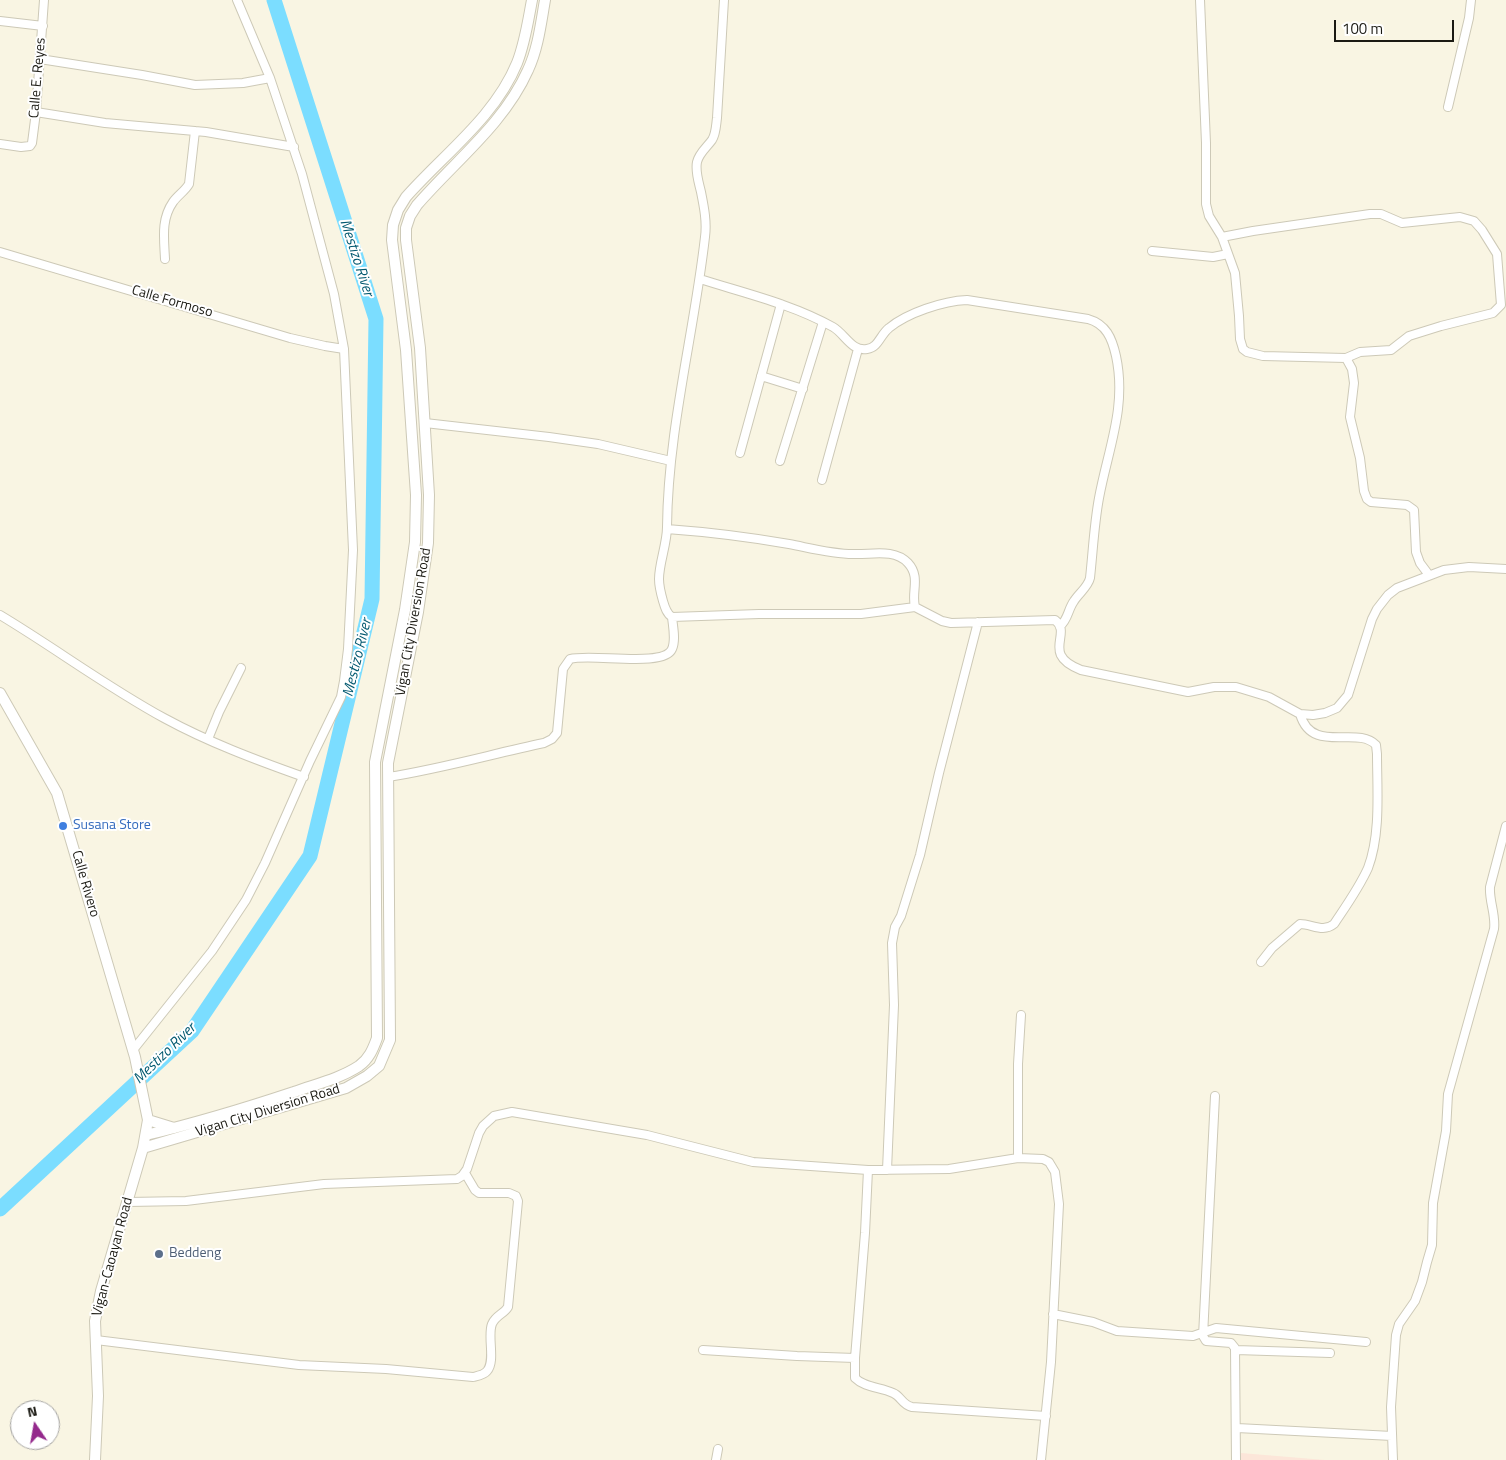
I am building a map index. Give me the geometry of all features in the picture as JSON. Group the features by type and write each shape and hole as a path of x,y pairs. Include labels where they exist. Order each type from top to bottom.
{"main road":[{"name":"Vigan City Diversion Road","path":"146,1135 259,1104 341,1076 360,1066 368,1058 377,1038 375,762 405,610 415,542 416,496 406,350 394,254 393,225 398,210 406,197 496,102 521,53 532,0"},
{"name":"Vigan City Diversion Road","path":"143,1148 346,1088 367,1076 379,1066 390,1040 388,763 418,612 428,543 429,495 420,348 407,260 406,228 410,216 417,205 506,109 534,57 546,0"},
{"path":"411,410 423,409"},
{"name":"Calle Rivero","path":"0,693 57,793 134,1054 147,1117"},
{"path":"377,921 390,921"},
{"name":"Vigan City Diversion Road","path":"147,1117 175,1128"},
{"name":"Vigan-Caoayan Road","path":"95,1460 98,1396 95,1321 140,1160 146,1135 147,1117"},
{"name":"Vigan City Diversion Road","path":"140,1160 172,1140"}],"street":[{"name":"Calle E. Reyes","path":"0,144 21,147 30,146 32,143 44,0"},
{"path":"134,1054 212,951 246,900 265,863 340,697 344,682 348,648 353,550 344,349 334,294 294,147 270,78 237,0"},
{"path":"724,0 717,118 713,137 700,154 697,166 706,225 700,279 681,382 666,507 667,529 659,582 666,610 672,617 759,614 861,614 915,607 942,621 951,623 1052,620 1057,621 1060,626 1059,651 1061,657 1081,670 1188,692 1222,686 1250,690 1269,697 1300,714 1313,715 1337,708 1344,702 1353,681 1372,619 1377,608 1393,591 1444,570 1469,567 1506,569"},
{"path":"1200,0 1206,143 1206,204 1209,216 1222,237 1235,273 1240,339 1243,349 1247,352 1263,356 1346,358 1360,352 1391,350 1412,335 1493,314 1499,309 1502,301 1497,254 1478,224 1471,219 1460,218 1402,223 1377,214 1222,237"},
{"path":"1448,107 1469,18 1471,0"},
{"path":"0,21 42,26"},
{"path":"40,58 195,85 243,83 270,78"},
{"path":"36,112 105,124 196,131 294,147"},
{"path":"165,259 163,224 174,202 189,184 196,131"},
{"path":"1152,251 1213,257 1228,254"},
{"name":"Calle Formoso","path":"0,252 290,338 344,349"},
{"path":"700,279 781,304 823,322 835,328 858,349"},
{"path":"858,349 872,347 889,328 912,315 948,303 961,301 1088,319 1102,325 1107,331 1115,350 1119,369 1118,413 1099,498 1090,578 1088,585 1073,603 1065,622 1060,626"},
{"path":"740,453 781,304"},
{"path":"780,461 823,322"},
{"path":"822,480 858,349"},
{"path":"1346,358 1353,374 1354,383 1350,418 1360,458 1365,496 1371,502 1407,505 1414,510 1416,552 1420,563 1429,575"},
{"path":"761,376 802,389"},
{"path":"425,423 598,444 671,461"},
{"path":"667,529 736,536 839,554 876,553 896,556 910,564 916,579 915,607"},
{"path":"0,615 122,693 165,718 264,763 304,777"},
{"path":"388,777 418,773 470,759 544,743 552,739 557,733 563,669 566,662 576,657 659,658 670,652 673,647 672,617"},
{"path":"887,1170 894,1005 892,943 895,926 902,916 920,855 978,622"},
{"path":"208,739 240,668"},
{"path":"1261,962 1272,948 1299,924 1303,923 1322,928 1330,927 1334,924 1362,880 1372,853 1377,814 1378,754 1376,745 1369,740 1361,738 1321,736 1304,726 1300,714"},
{"path":"1393,1460 1391,1407 1396,1335 1399,1324 1415,1301 1432,1245 1433,1203 1446,1131 1448,1094 1494,929 1490,887 1506,826"},
{"path":"1018,1158 1018,1064 1021,1015"},
{"path":"1215,1096 1203,1338 1206,1341 1231,1343 1236,1350 1236,1460"},
{"path":"128,1202 186,1201 324,1184 457,1178 464,1173 482,1126 494,1116 512,1112 647,1134 753,1162 887,1170 949,1169 1018,1158 1044,1159 1049,1162 1056,1172 1059,1204 1046,1416 1041,1460"},
{"path":"868,1170 854,1375 858,1381 895,1393 902,1403 908,1407 1046,1416"},
{"path":"96,1340 298,1365 386,1369 473,1377 482,1374 488,1370 490,1363 492,1324 498,1315 508,1307 518,1201 516,1196 509,1193 479,1192 475,1190 464,1173"},
{"path":"1053,1314 1094,1322 1117,1331 1193,1336 1216,1328 1366,1342"},
{"path":"702,1350 855,1358"},
{"path":"1236,1350 1330,1353"},
{"path":"1237,1428 1392,1436"},
{"path":"716,1460 718,1448"}],"shaded area":[{"path":"1241,1453 1325,1460 1241,1460"}],"waterway":[{"name":"Mestizo River","path":"0,1209 192,1031 310,856 372,599 376,319 274,0"}],"place":[{"name":"Susana Store","path":"63,826"},
{"name":"Beddeng","path":"159,1254"}]}
